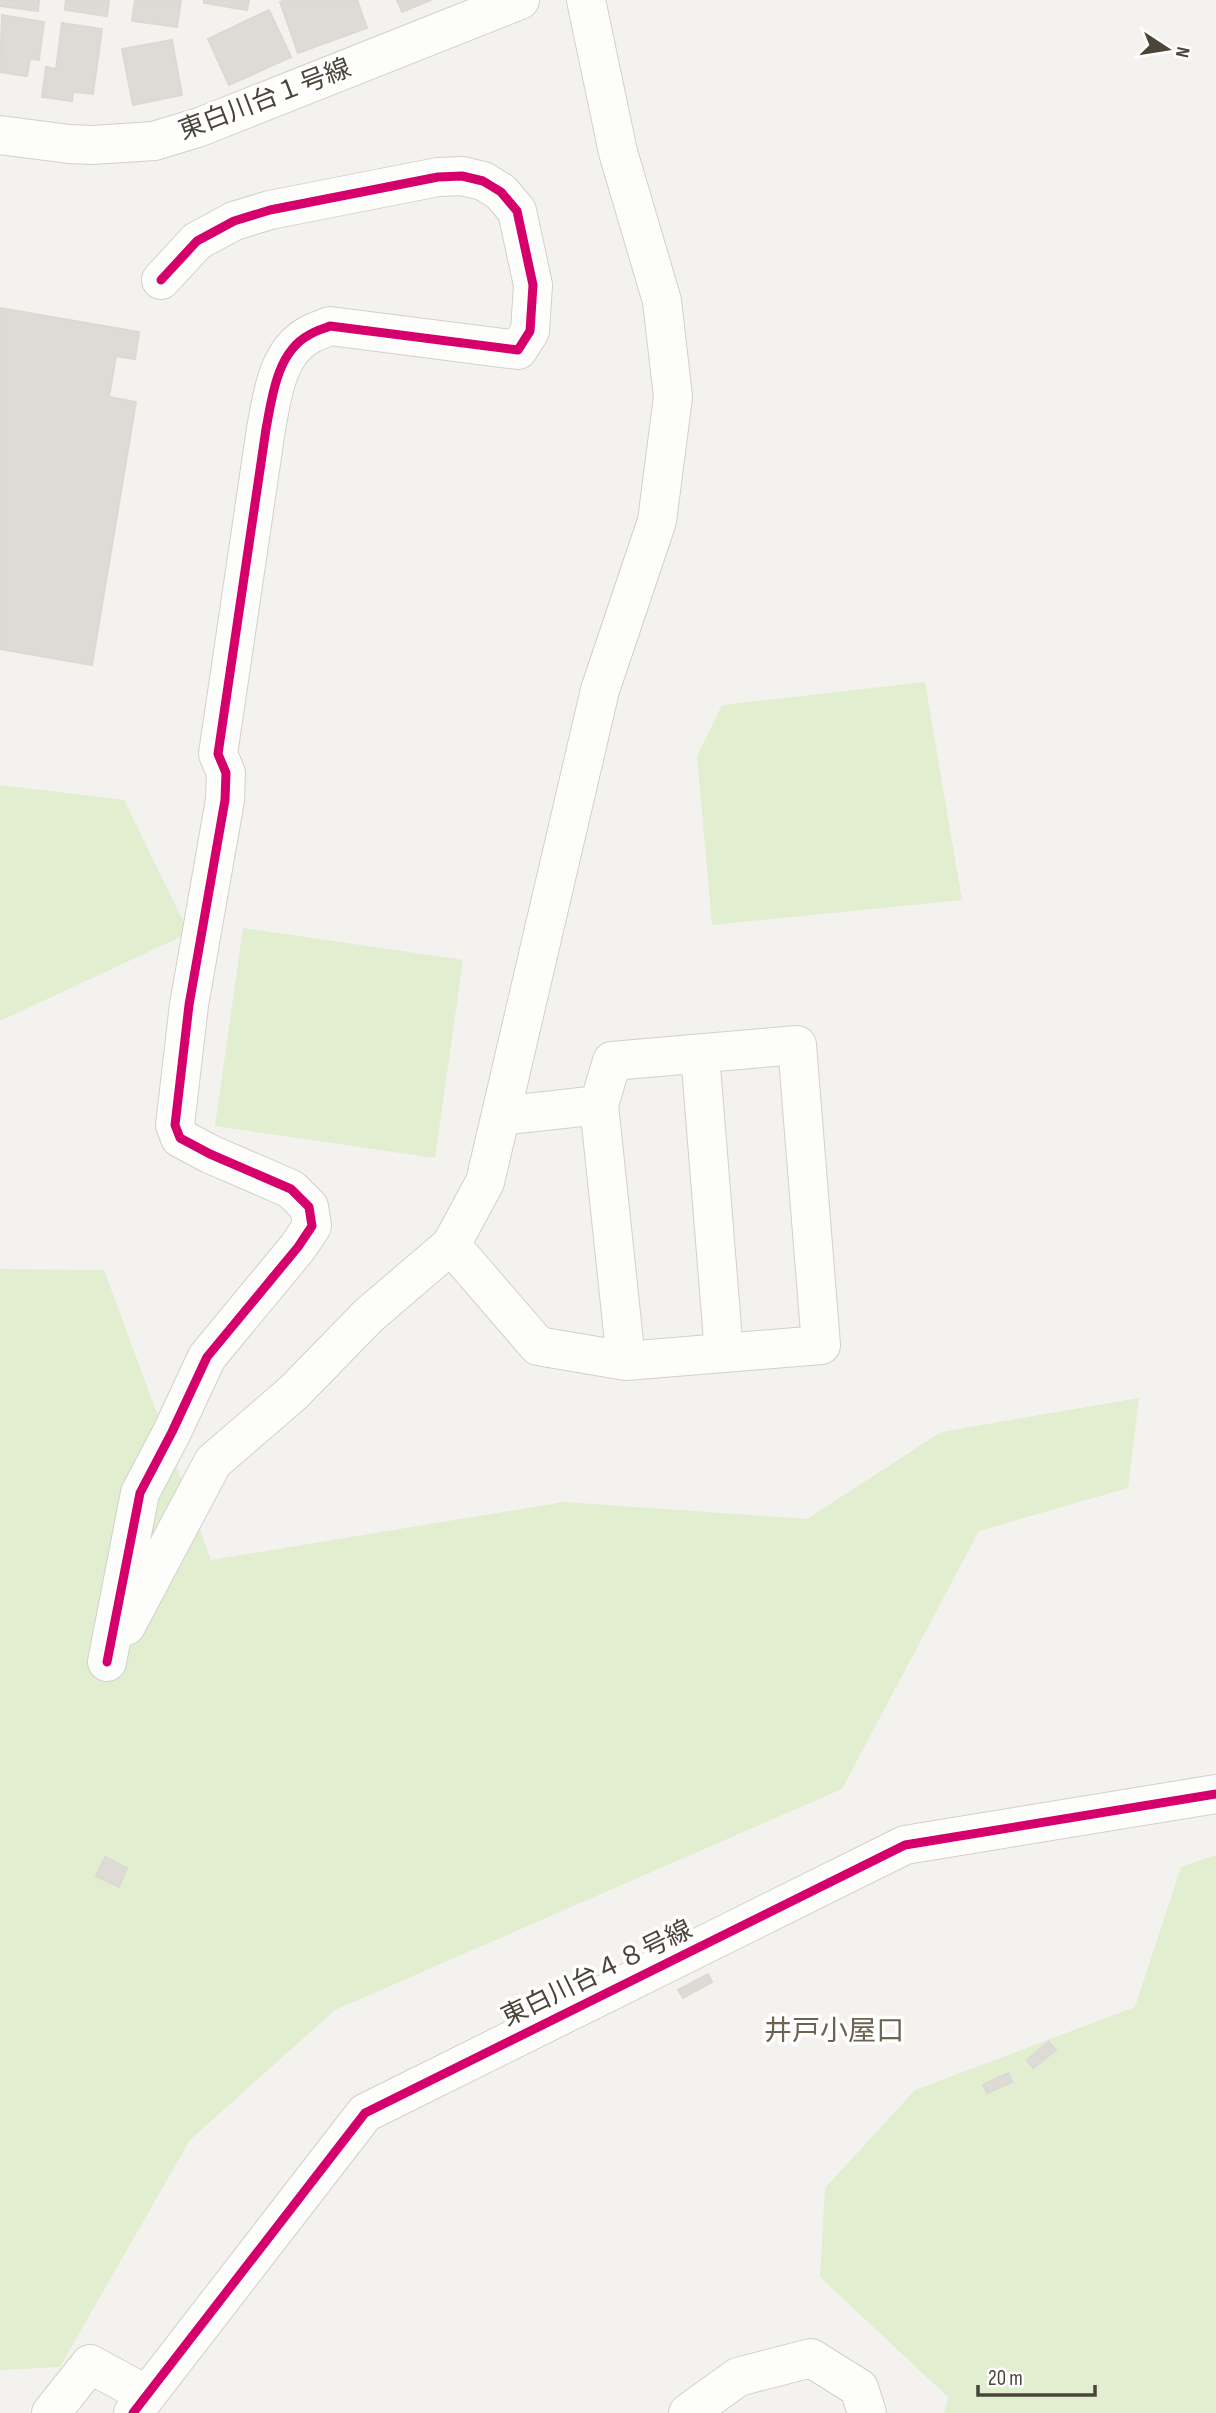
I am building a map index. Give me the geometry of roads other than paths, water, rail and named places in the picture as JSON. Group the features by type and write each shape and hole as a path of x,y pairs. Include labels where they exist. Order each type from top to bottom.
{"street":[{"name":"東白川台１号線","path":"0,135 68,144 154,141 200,127 520,0"},
{"path":"161,280 197,241 234,221 270,210 438,177 462,176 483,181 501,192 517,211 533,285 530,331 518,349 330,326 307,336 286,355 274,392 266,429 218,754 226,773 225,800 190,1005 175,1125 180,1138 291,1189 309,1207 312,1226 298,1247 207,1357 140,1493 107,1662 213,1462 294,1392 369,1315 451,1244 485,1182 600,690 657,521 673,397 662,301 618,152 586,0"},
{"path":"451,1244 538,1346 626,1361 821,1345 797,1045 612,1061 599,1105 626,1361"},
{"path":"700,1054 723,1353"},
{"path":"501,1116 599,1105"},
{"name":"東白川台４８号線","path":"139,2404 365,2113 905,1845 1216,1794"},
{"path":"688,2413 738,2377 811,2358 859,2388 867,2413"},
{"path":"51,2413 90,2364 139,2404"}],"district":[{"name":"井戸小屋口","path":"834,2031"}]}
